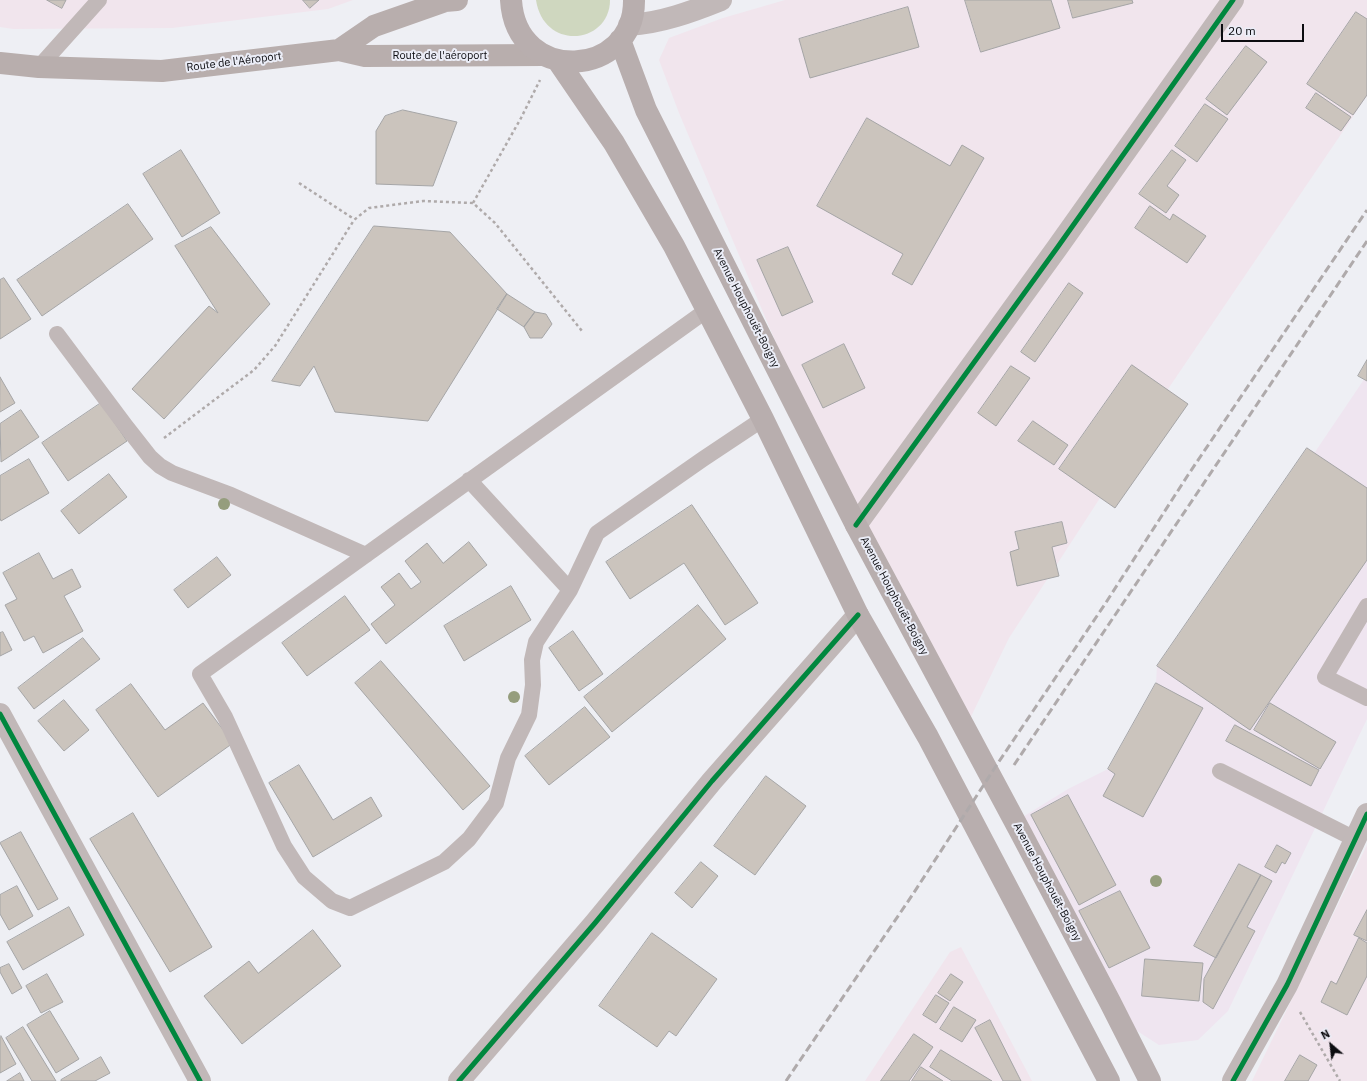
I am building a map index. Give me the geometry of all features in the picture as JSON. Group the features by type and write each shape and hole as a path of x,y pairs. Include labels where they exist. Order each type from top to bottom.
{"highway":[{"path":"511,0 512,13 518,30 528,44 551,58 575,62 592,59 607,52 625,33 634,8 634,0"},
{"name":"Avenue Houphouët-Boigny","path":"625,33 646,110 856,525 1066,917 1150,1081"},
{"path":"551,58 614,143 674,246 763,419 858,615 928,737 1109,1081"}],"main road":[{"name":"Route de l'Aéroport","path":"0,63 39,67 162,71 339,50 374,26 445,1 457,0"},
{"name":"Route de l'aéroport","path":"339,50 365,56 551,58"}],"street":[{"path":"625,33 642,24 667,19 721,0"},
{"path":"856,525 1057,248 1233,0"},
{"path":"459,1081 595,923 712,781 858,615"},
{"path":"0,714 200,1081"},
{"path":"1233,1081 1287,985 1367,814"}],"lane":[{"path":"39,67 98,0"},
{"path":"706,310 200,674 225,717 284,846 304,877 332,901 350,908 444,862 469,839 496,803 508,758 529,715 533,685 532,660 536,642 570,590 597,533 763,419"},
{"path":"57,334 146,452 160,466 172,473 231,495 366,555"},
{"path":"469,480 570,590"},
{"path":"1367,606 1325,677 1367,698"},
{"path":"1220,771 1355,839"}],"path":[{"path":"473,202 521,118 551,58"},
{"path":"299,183 354,220"},
{"path":"146,452 254,370 275,346 354,220 369,208 423,201 473,202 495,224 582,331"},
{"path":"1287,985 1300,1012 1340,1081"}],"shaded area":[{"path":"0,0 353,0 328,9 172,28 13,29 0,27"},
{"path":"785,0 1367,0 1367,96 1168,389 1188,404 1115,508 1100,498 1009,638 965,729 817,440 679,113 659,60 669,38 723,18"},
{"path":"1367,375 1367,719 1228,1011 1198,1040 1159,1045 1131,1027 1013,823 1068,789 1108,769 1156,683 1157,666 1307,448 1315,452"},
{"path":"1367,845 1367,1081 1252,1081"},
{"path":"961,947 1032,1081 865,1081 950,952"}],"green space":[{"path":"536,0 610,0 607,15 600,26 589,33 576,36 563,34 551,28 541,17"}],"building":[{"path":"47,0 66,0 62,8"},
{"path":"303,0 319,0 310,8"},
{"path":"965,0 1051,0 1060,28 981,52"},
{"path":"1068,0 1132,0 1133,3 1073,18"},
{"path":"908,7 919,47 810,78 799,39"},
{"path":"1356,12 1367,19 1367,95 1353,115 1307,84"},
{"path":"1246,46 1267,62 1227,115 1206,99"},
{"path":"1316,93 1351,117 1341,131 1306,108"},
{"path":"1205,104 1228,119 1197,162 1175,146"},
{"path":"403,110 457,122 433,186 376,184 376,131 385,116"},
{"path":"867,118 950,166 962,145 984,158 912,285 892,274 903,254 817,206"},
{"path":"181,150 220,213 182,237 143,174"},
{"path":"1172,150 1186,160 1167,186 1179,195 1166,213 1139,194"},
{"path":"128,204 153,239 42,316 17,280"},
{"path":"1150,206 1170,220 1173,214 1206,236 1187,263 1135,228"},
{"path":"374,226 450,232 507,294 428,421 335,412 314,366 300,386 272,381"},
{"path":"211,227 270,304 164,419 132,389 209,306 218,313 175,246"},
{"path":"788,247 813,302 782,316 757,260"},
{"path":"4,278 31,319 0,339 0,280"},
{"path":"1069,283 1083,293 1035,362 1021,352"},
{"path":"507,294 535,312 524,327 497,309"},
{"path":"535,312 546,314 552,324 542,338 530,338 524,327"},
{"path":"844,344 865,388 823,408 802,365"},
{"path":"1367,360 1367,381 1358,376"},
{"path":"1132,365 1188,404 1115,508 1059,469"},
{"path":"1011,366 1030,378 996,426 978,413"},
{"path":"0,377 15,403 0,412"},
{"path":"101,403 127,441 68,481 42,443"},
{"path":"21,410 39,437 1,462 0,424"},
{"path":"1033,421 1068,445 1054,465 1018,441"},
{"path":"1307,448 1367,488 1367,560 1250,730 1157,666"},
{"path":"29,459 49,493 1,521 0,476"},
{"path":"109,474 127,497 79,534 61,511"},
{"path":"692,505 758,603 725,625 684,563 630,599 606,562"},
{"path":"1062,522 1067,543 1052,547 1059,576 1017,586 1010,552 1019,549 1015,532"},
{"path":"469,542 487,565 386,644 371,624 395,605 381,587 399,573 411,589 421,582 405,561 427,543 443,563"},
{"path":"39,553 53,579 72,569 81,587 64,596 83,631 43,653 34,636 24,641 5,605 17,599 3,573"},
{"path":"217,557 231,575 188,608 174,590"},
{"path":"511,586 531,620 464,661 444,626"},
{"path":"345,596 370,630 307,676 282,643"},
{"path":"698,605 726,639 612,732 584,697"},
{"path":"573,631 603,674 579,691 549,648"},
{"path":"3,632 12,650 0,656 0,633"},
{"path":"83,638 100,659 34,709 18,688"},
{"path":"381,661 490,786 463,810 355,683"},
{"path":"1156,683 1203,708 1143,817 1103,796 1115,774 1108,769"},
{"path":"131,684 165,730 203,703 233,743 158,797 96,710"},
{"path":"64,700 89,730 64,751 38,721"},
{"path":"1270,703 1336,742 1320,769 1254,730"},
{"path":"585,707 610,737 549,785 525,756"},
{"path":"1235,725 1319,770 1311,786 1226,741"},
{"path":"299,765 333,820 371,797 382,816 313,857 269,783"},
{"path":"766,776 806,806 755,875 714,846"},
{"path":"1068,795 1116,885 1079,905 1031,815"},
{"path":"133,813 212,947 170,972 90,839"},
{"path":"21,832 58,899 38,910 0,843"},
{"path":"1277,845 1291,853 1285,864 1282,862 1276,873 1265,867"},
{"path":"701,862 718,876 692,908 675,893"},
{"path":"1239,864 1261,875 1216,958 1194,946"},
{"path":"1261,875 1272,881 1247,927 1255,931 1213,1009 1203,1002 1204,979"},
{"path":"17,886 33,916 9,930 0,914 0,895"},
{"path":"1120,891 1150,948 1109,968 1079,911"},
{"path":"69,907 84,935 23,970 7,942"},
{"path":"1367,910 1367,941 1354,935"},
{"path":"313,930 341,966 242,1044 204,996 249,961 258,973"},
{"path":"652,933 717,979 676,1036 669,1031 657,1047 599,1006"},
{"path":"1359,938 1367,943 1367,976 1347,1015 1321,1002 1331,981 1336,984"},
{"path":"1145,959 1203,963 1199,1001 1142,996"},
{"path":"9,964 22,988 12,994 0,972 0,968"},
{"path":"47,974 63,1002 41,1013 26,986"},
{"path":"951,974 963,982 950,1001 938,993"},
{"path":"936,995 949,1003 936,1023 923,1015"},
{"path":"954,1007 976,1020 962,1042 940,1029"},
{"path":"50,1011 79,1059 56,1073 27,1025"},
{"path":"990,1020 1021,1081 1003,1081 975,1028"},
{"path":"23,1027 56,1081 32,1081 6,1038"},
{"path":"914,1034 933,1047 909,1081 881,1081"},
{"path":"1,1036 16,1064 0,1073 0,1037"},
{"path":"941,1050 992,1081 952,1081 930,1067"},
{"path":"1300,1055 1317,1065 1308,1081 1285,1081"},
{"path":"101,1057 110,1073 95,1081 61,1081 61,1080"},
{"path":"921,1067 943,1081 912,1081"},
{"path":"20,1073 24,1081 7,1081"}],"railway":[{"path":"786,1081 913,894 996,766 1105,604 1188,475 1367,210"},
{"path":"1014,765 1367,241"}],"cycle path":[{"path":"856,525 1057,248 1233,0"},
{"path":"459,1081 595,923 712,781 858,615"},
{"path":"0,714 200,1081"},
{"path":"1233,1081 1287,985 1367,814"}]}
